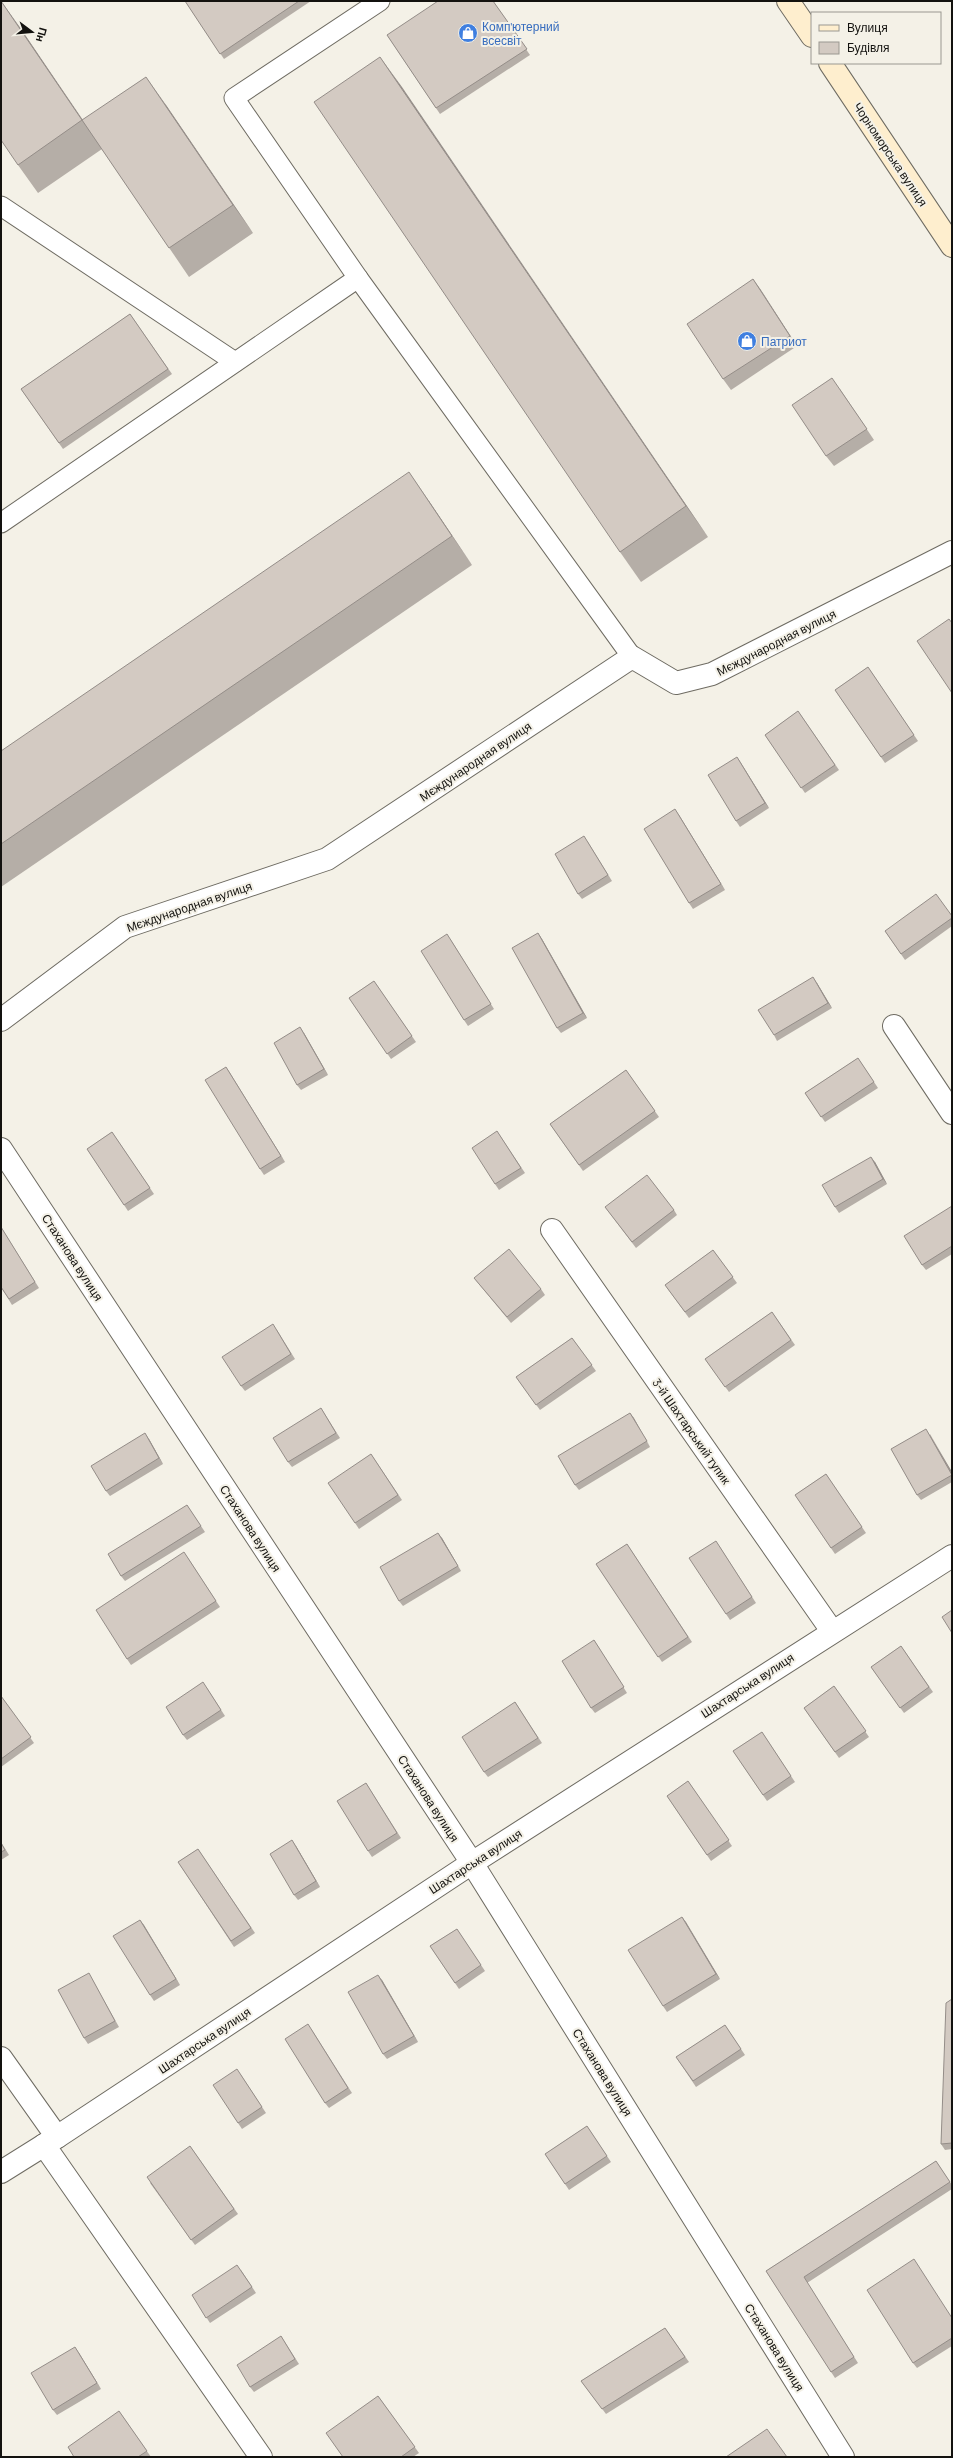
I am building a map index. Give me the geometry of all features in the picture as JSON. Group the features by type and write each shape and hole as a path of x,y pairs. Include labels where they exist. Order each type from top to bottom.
{"street":[{"path":"788,1 811,35"},
{"name":"Чорноморська вулиця","path":"831,64 952,246"},
{"name":"Мєждународная вулиця","path":"1,1020 124,927 327,859 632,657 676,683 712,674 952,552"},
{"path":"894,1026 952,1113"},
{"name":"Стаханова вулиця","path":"1,1149 472,1863 844,2457"},
{"name":"3-й Шахтарський тупик","path":"552,1230 832,1631"},
{"name":"Шахтарська вулиця","path":"1,2172 51,2141 472,1863 832,1631 952,1556"},
{"path":"1,2058 51,2141 261,2457"}],"lane":[{"path":"380,1 234,98 358,278 632,657"},
{"path":"1,206 235,362"},
{"path":"1,523 358,278"}],"building":[{"path":"1,1 82,120 18,165 1,140"},
{"path":"185,1 299,1 220,54"},
{"path":"438,1 493,1 527,49 436,108 387,35"},
{"path":"380,57 686,506 620,552 314,102"},
{"path":"146,77 233,205 169,248 82,120"},
{"path":"753,279 790,336 723,379 687,324"},
{"path":"130,314 168,369 59,443 21,389"},
{"path":"832,378 867,429 826,456 792,405"},
{"path":"409,472 452,536 1,844 1,751"},
{"path":"949,619 952,623 952,693 917,641"},
{"path":"868,667 914,735 881,757 835,690"},
{"path":"798,711 835,765 801,788 765,735"},
{"path":"737,757 765,803 736,821 708,775"},
{"path":"675,809 721,884 689,903 644,829"},
{"path":"584,836 608,875 578,894 555,854"},
{"path":"936,894 952,918 901,954 885,931"},
{"path":"538,933 583,1013 557,1028 512,948"},
{"path":"447,934 491,1004 464,1020 421,951"},
{"path":"813,977 828,1003 774,1035 758,1010"},
{"path":"374,981 412,1036 387,1054 349,998"},
{"path":"300,1027 324,1069 297,1085 274,1043"},
{"path":"858,1058 874,1082 821,1117 805,1093"},
{"path":"226,1067 281,1156 260,1169 205,1080"},
{"path":"626,1070 655,1111 579,1165 550,1124"},
{"path":"497,1131 521,1168 495,1184 472,1148"},
{"path":"112,1132 150,1188 124,1205 87,1149"},
{"path":"871,1157 883,1179 835,1207 822,1185"},
{"path":"647,1175 674,1210 632,1242 605,1207"},
{"path":"952,1206 952,1246 922,1265 904,1236"},
{"path":"1,1227 35,1282 9,1299 1,1287"},
{"path":"509,1249 541,1289 507,1317 474,1278"},
{"path":"713,1250 733,1277 685,1312 665,1285"},
{"path":"772,1312 791,1340 725,1387 705,1359"},
{"path":"273,1324 291,1354 241,1386 222,1357"},
{"path":"572,1338 592,1365 536,1405 516,1377"},
{"path":"321,1408 336,1433 288,1462 273,1438"},
{"path":"630,1413 647,1441 575,1485 558,1456"},
{"path":"926,1429 952,1475 917,1495 891,1449"},
{"path":"145,1433 159,1458 106,1491 91,1466"},
{"path":"371,1454 398,1495 355,1523 328,1483"},
{"path":"826,1474 862,1527 831,1548 795,1495"},
{"path":"187,1505 201,1526 121,1576 108,1554"},
{"path":"438,1533 458,1566 399,1601 380,1567"},
{"path":"716,1541 752,1597 726,1614 689,1558"},
{"path":"627,1544 688,1637 658,1657 596,1564"},
{"path":"184,1552 216,1601 127,1659 96,1610"},
{"path":"952,1610 952,1633 942,1617"},
{"path":"594,1640 624,1687 591,1708 562,1661"},
{"path":"901,1646 929,1687 900,1708 871,1667"},
{"path":"203,1682 221,1710 183,1735 166,1707"},
{"path":"834,1686 866,1731 835,1752 804,1708"},
{"path":"1,1696 31,1737 1,1759"},
{"path":"515,1702 538,1738 484,1772 462,1737"},
{"path":"762,1732 791,1776 763,1795 733,1751"},
{"path":"688,1781 729,1840 707,1855 667,1796"},
{"path":"366,1783 397,1833 368,1851 337,1801"},
{"path":"292,1840 316,1881 294,1895 270,1854"},
{"path":"1,1843 5,1850 1,1852"},
{"path":"198,1849 251,1928 231,1941 178,1862"},
{"path":"682,1917 716,1974 663,2006 628,1950"},
{"path":"140,1920 176,1979 150,1995 113,1936"},
{"path":"457,1929 481,1965 455,1983 430,1946"},
{"path":"89,1973 115,2021 84,2038 58,1990"},
{"path":"378,1975 414,2036 383,2054 348,1992"},
{"path":"952,1999 952,2143 941,2144 946,2003"},
{"path":"308,2024 348,2088 325,2103 285,2039"},
{"path":"725,2025 741,2049 693,2081 676,2057"},
{"path":"237,2069 262,2107 238,2123 213,2085"},
{"path":"587,2126 607,2156 565,2184 545,2154"},
{"path":"190,2146 234,2209 191,2240 147,2177"},
{"path":"936,2161 950,2182 804,2277 854,2357 831,2372 766,2271"},
{"path":"914,2259 952,2318 952,2338 913,2363 867,2290"},
{"path":"237,2265 252,2287 206,2318 192,2295"},
{"path":"665,2328 685,2357 602,2409 581,2381"},
{"path":"281,2336 295,2359 250,2387 237,2365"},
{"path":"75,2347 97,2383 53,2410 31,2373"},
{"path":"378,2396 415,2447 401,2457 343,2457 326,2433"},
{"path":"119,2411 147,2451 138,2457 74,2457 68,2447"},
{"path":"767,2429 787,2457 726,2457"}],"place":[{"name":"Комп'ютерний всесвіт","path":"468,33"},
{"name":"Патриот","path":"747,341"}]}
